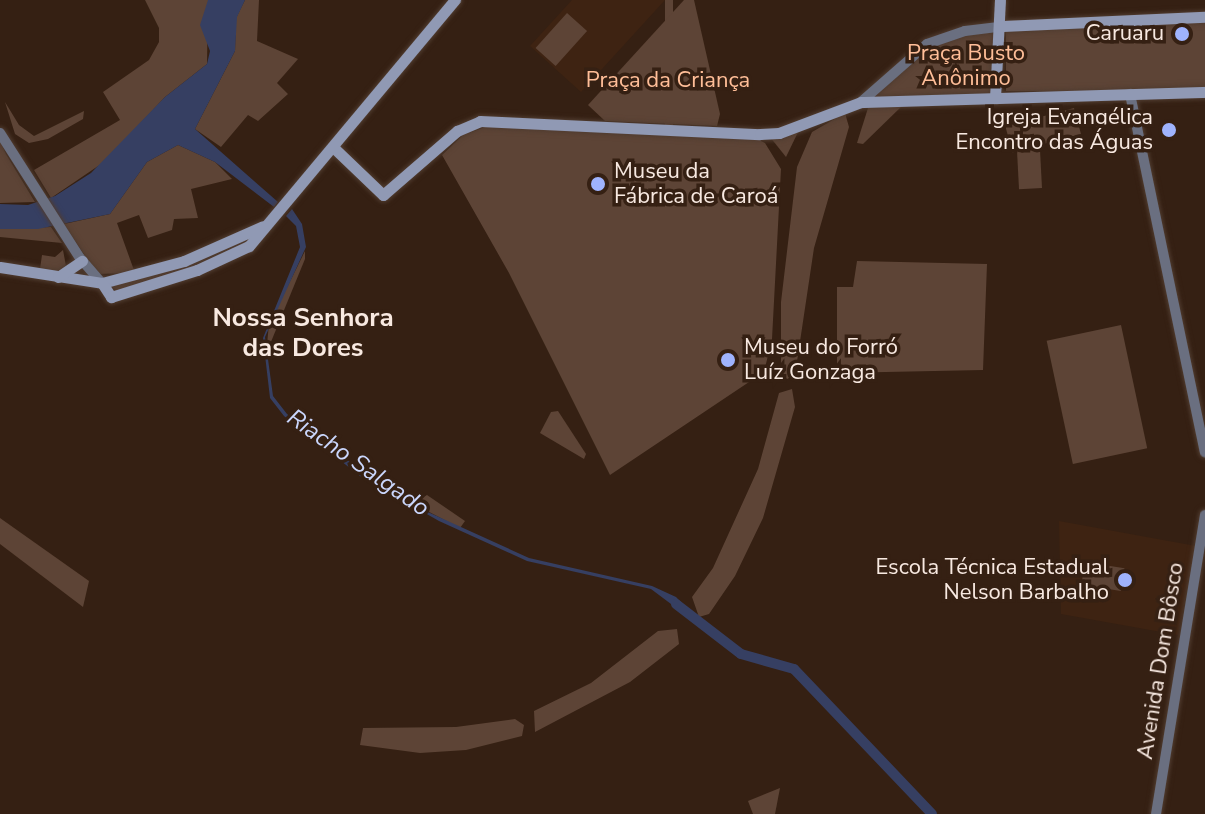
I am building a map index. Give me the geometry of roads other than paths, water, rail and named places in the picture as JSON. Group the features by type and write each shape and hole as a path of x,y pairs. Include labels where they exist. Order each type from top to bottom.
{"main road":[{"path":"0,267 102,283 111,297 197,270 243,251 334,148 455,0"},
{"path":"995,98 1003,26 1000,0"},
{"path":"1003,26 1205,17"},
{"path":"334,148 383,195 457,131 480,121 760,134 790,129 830,110 861,102 1205,92"},
{"path":"58,277 81,260"}],"street":[{"path":"861,102 927,44 965,31 1003,26"},
{"path":"1130,94 1205,452"},
{"path":"0,133 22,172 81,260 102,283"},
{"name":"Avenida Dom Bôsco","path":"1156,814 1205,515"}],"water":[{"path":"208,0 245,0 237,17 235,51 195,129 278,202 274,207 215,162 178,145 147,162 110,214 38,229 0,229 0,204 28,205 55,196 91,173 165,97 207,64 210,51 200,25"},
{"path":"292,209 302,224 306,247 265,337 273,396 287,414 380,485 419,508 529,558 652,586 676,597 687,608 683,613 651,589 527,561 439,521 360,476 284,416 270,398 263,338 300,247 296,226 286,216"}],"waterway":[{"name":"Riacho Salgado","path":"676,604 741,654 794,669 932,814"}],"place":[{"name":"Caruaru","path":"1182,34"},
{"name":"Igreja Evangélica Encontro das Águas","path":"1169,130"},
{"name":"Museu da Fábrica de Caroá","path":"598,184"},
{"name":"Museu do Forró Luíz Gonzaga","path":"728,360"},
{"name":"Escola Técnica Estadual Nelson Barbalho","path":"1125,580"}],"district":[{"name":"Nossa Senhora das Dores","path":"303,333"}],"park label":[{"name":"Praça Busto Anônimo","path":"966,66"},
{"name":"Praça da Criança","path":"668,81"}]}
